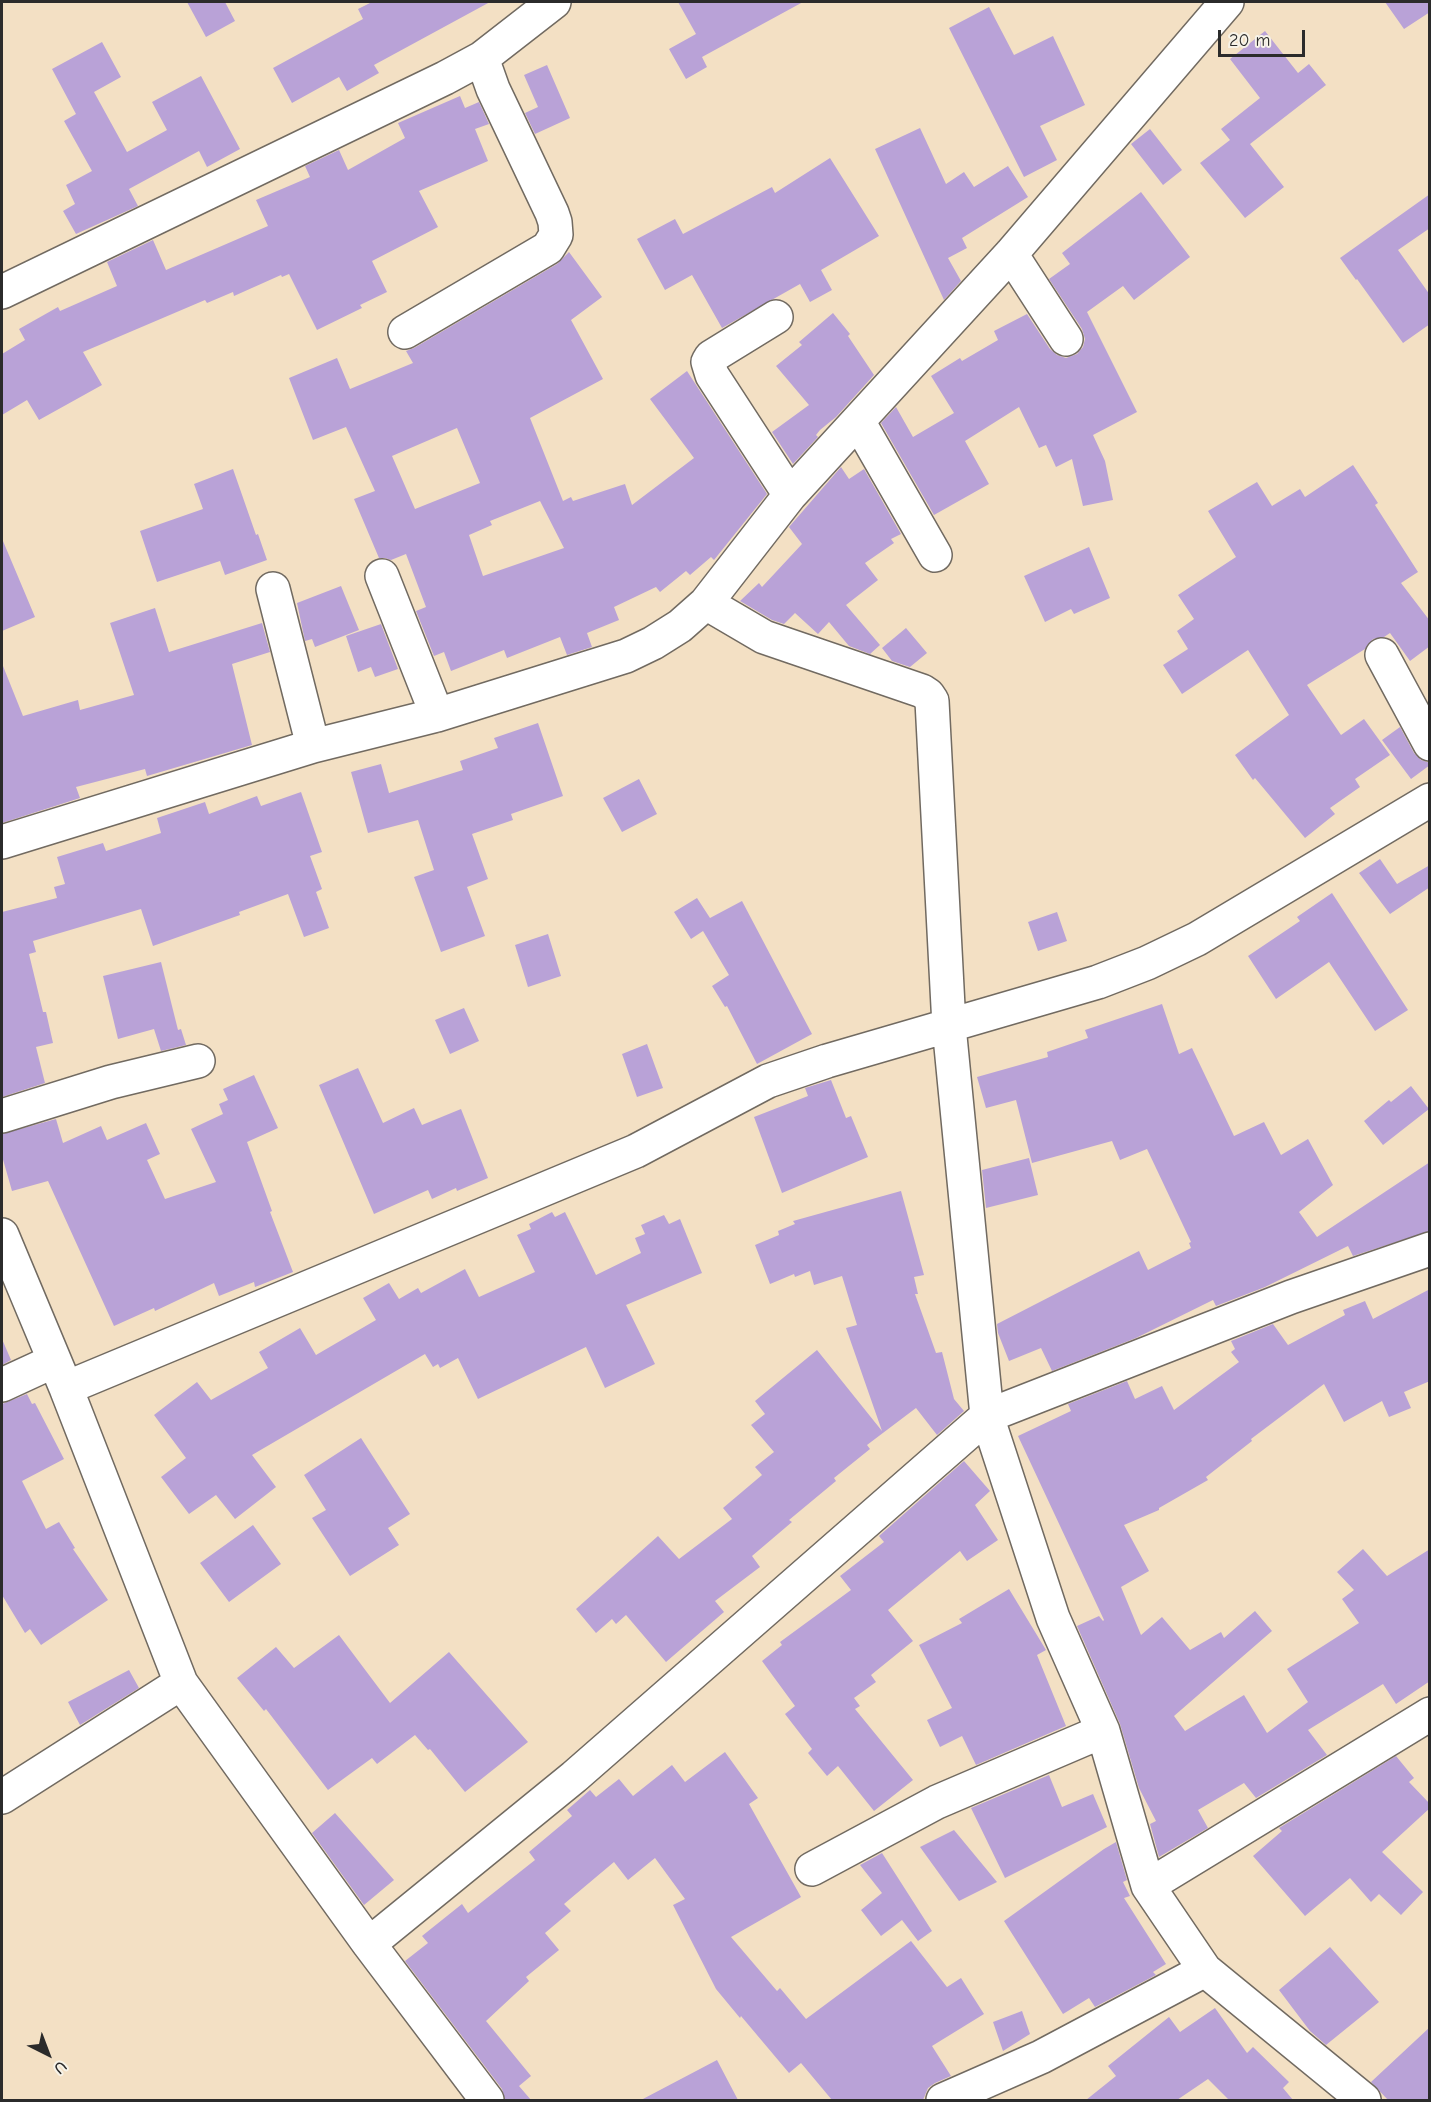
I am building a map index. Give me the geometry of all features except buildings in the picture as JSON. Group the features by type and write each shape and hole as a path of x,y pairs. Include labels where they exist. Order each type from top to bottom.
{"street":[{"path":"2,292 445,78 482,58 555,2"},
{"path":"2,842 313,746 437,715 626,656 680,626 706,603 790,495 1011,254 1227,2"},
{"path":"405,332 548,248 556,235 552,213 493,88 482,58"},
{"path":"1011,254 1066,339"},
{"path":"776,317 711,357 708,362 712,375 790,495"},
{"path":"858,421 935,555"},
{"path":"382,576 437,715"},
{"path":"273,589 313,746"},
{"path":"706,603 764,637 928,695 932,701 949,1026 987,1416 1053,1617 1103,1731 1148,1886 1205,1970 1364,2100"},
{"path":"1382,655 1430,744"},
{"path":"2,1385 60,1374 636,1151 768,1081 827,1061 1098,982 1147,963 1197,939 1430,800"},
{"path":"2,1116 111,1082 198,1061"},
{"path":"2,1235 60,1374 181,1683 369,1944 487,2100"},
{"path":"369,1944 574,1776 987,1416 1291,1298 1430,1249"},
{"path":"2,1797 181,1683"},
{"path":"1148,1886 1430,1714"},
{"path":"812,1869 937,1802 1103,1731"},
{"path":"943,2100 1041,2056 1205,1970"}]}
